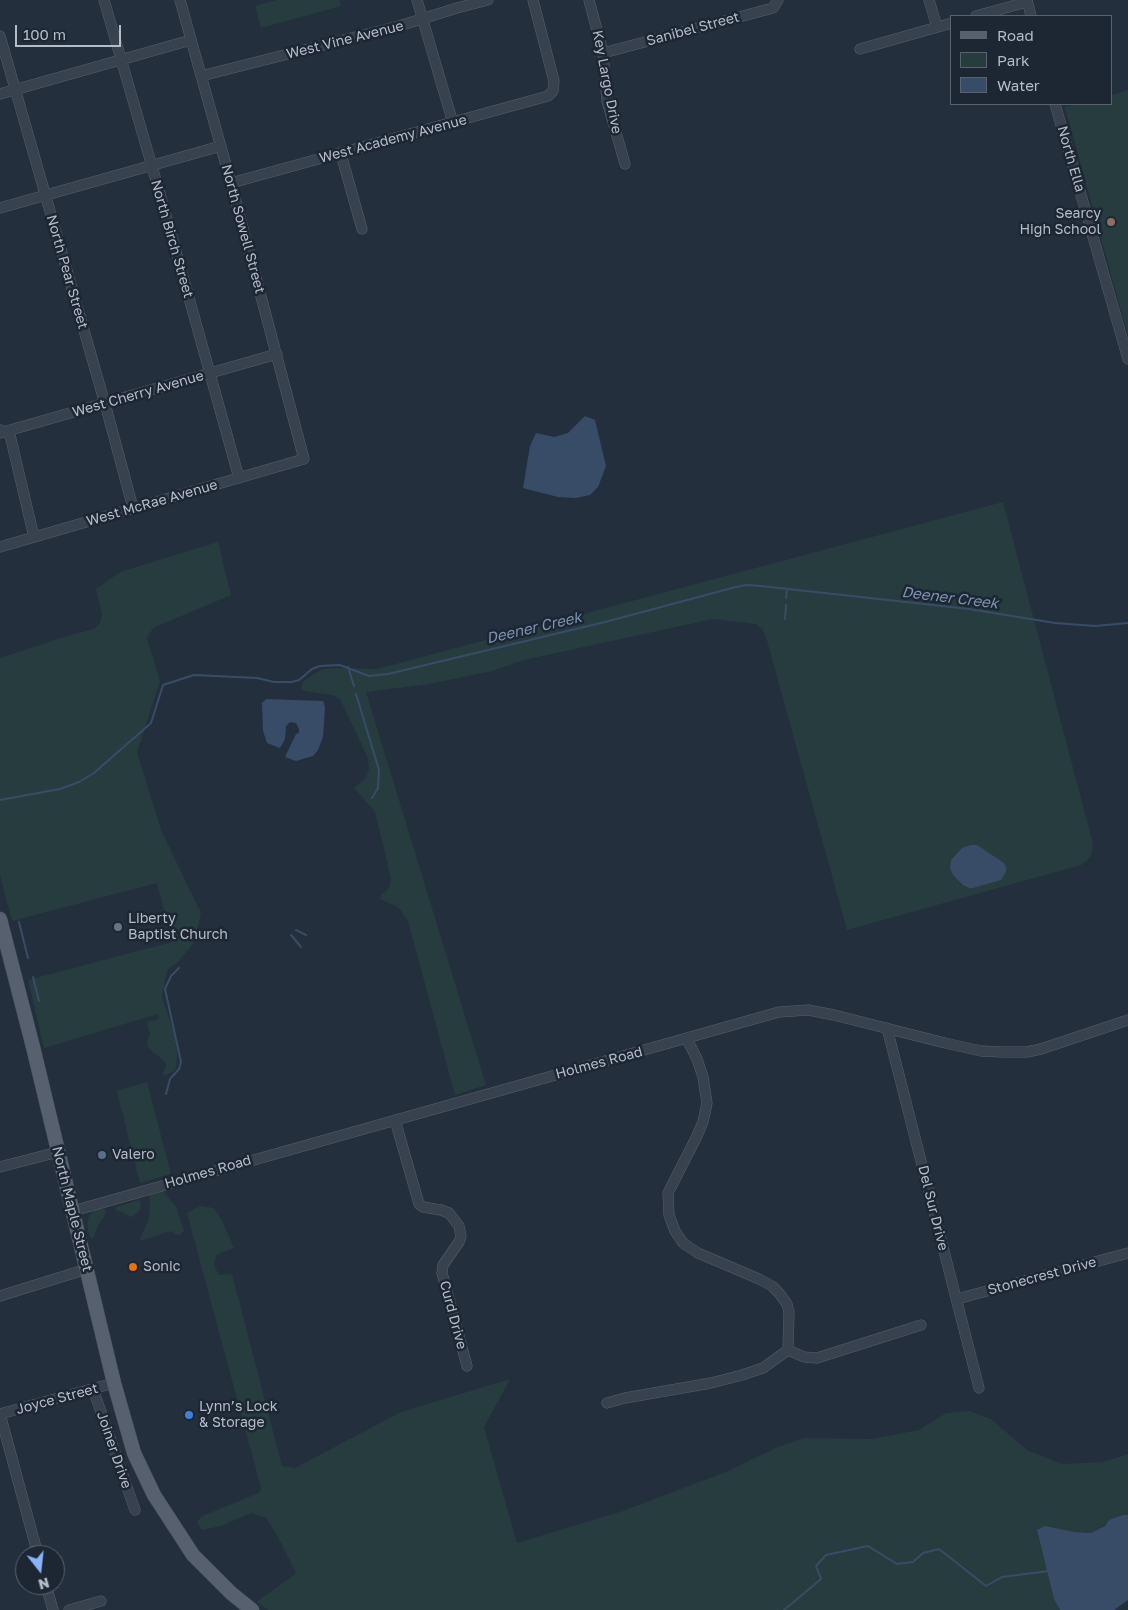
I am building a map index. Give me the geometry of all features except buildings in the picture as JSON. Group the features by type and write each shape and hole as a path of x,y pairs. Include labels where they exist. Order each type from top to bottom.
{"main road":[{"name":"North Maple Street","path":"0,920 73,1210 114,1383 134,1453 154,1495 193,1555 231,1593 252,1610"}],"street":[{"name":"North Birch Street","path":"104,0 239,478"},
{"name":"North Sowell Street","path":"180,0 231,183 304,459"},
{"path":"417,0 453,123"},
{"name":"West Vine Avenue","path":"201,76 398,26 488,0"},
{"name":"West Academy Avenue","path":"231,183 540,100 553,92 554,81 532,0"},
{"name":"Key Largo Drive","path":"589,0 603,53 607,101 625,164"},
{"name":"Sanibel Street","path":"603,53 773,8 778,0"},
{"path":"930,0 937,27"},
{"path":"979,15 1027,1 1031,15"},
{"path":"860,49 950,24"},
{"name":"North Pear Street","path":"0,36 133,508"},
{"path":"0,94 191,40"},
{"name":"North Ella","path":"1055,105 1127,354"},
{"path":"0,208 220,146"},
{"path":"341,154 362,229"},
{"name":"West Cherry Avenue","path":"2,431 277,354"},
{"path":"2,431 10,435 34,537"},
{"name":"West McRae Avenue","path":"0,547 304,459"},
{"name":"Holmes Road","path":"73,1210 779,1012 808,1010 834,1015 981,1051 1027,1052 1128,1020"},
{"name":"Del Sur Drive","path":"887,1028 980,1388"},
{"path":"687,1039 703,1077 706,1102 703,1122 668,1193 672,1223 683,1243 698,1253 760,1279 779,1293 787,1304 789,1312 788,1350"},
{"name":"Curd Drive","path":"395,1120 417,1200 422,1207 449,1213 459,1226 459,1242 443,1266 442,1274 467,1366"},
{"path":"0,1167 58,1152"},
{"name":"Stonecrest Drive","path":"956,1299 1128,1253"},
{"path":"0,1296 87,1270"},
{"path":"788,1350 804,1357 818,1358 921,1325"},
{"path":"607,1403 625,1398 711,1383 742,1375 763,1368 788,1350"},
{"name":"Joyce Street","path":"0,1414 114,1383"},
{"name":"Joiner Drive","path":"93,1389 135,1510"},
{"path":"0,1414 35,1545"},
{"path":"49,1595 53,1610"},
{"path":"69,1610 101,1601"}],"green space":[{"path":"277,0 339,0 341,6 261,28 255,6"},
{"name":"Searcy High School","path":"1128,90 1128,336 1065,107 1074,105 1113,105 1113,95"},
{"path":"1003,502 1093,844 1091,856 1081,865 847,930 766,637 762,629 756,624 713,619 524,660 492,671 429,684 366,692 486,1085 455,1095 408,921 398,907 380,899 381,895 389,888 391,878 375,812 354,788 365,779 369,769 368,758 340,699 333,695 304,691 301,688 303,682 323,669 377,669"},
{"path":"218,542 231,595 153,628 147,638 160,681 137,752 161,830 201,913 195,941 178,962 167,970 162,997 174,1033 177,1060 176,1068 173,1072 163,1075 166,1063 148,1047 147,1042 150,1034 147,1024 149,1021 157,1020 159,1018 158,1014 44,1048 28,980 172,942 157,883 12,921 0,875 0,658 94,629 100,623 102,615 96,589 120,572"},
{"path":"147,1082 171,1174 140,1183 117,1091"},
{"path":"163,1191 176,1207 184,1231 176,1235 171,1231 140,1241 149,1219 150,1195"},
{"path":"140,1200 141,1209 131,1217 116,1210 116,1207"},
{"path":"200,1206 214,1208 234,1248 216,1255 214,1265 219,1275 232,1274 282,1466 295,1468 401,1412 510,1379 484,1427 517,1543 623,1511 728,1471 778,1447 804,1438 872,1439 919,1430 946,1413 969,1411 991,1419 1027,1450 1062,1464 1103,1462 1128,1454 1128,1515 1123,1515 1091,1533 1037,1530 1054,1599 1060,1610 268,1610 257,1602 296,1573 277,1535 266,1518 251,1513 221,1526 202,1530 197,1522 202,1516 259,1493 261,1488 187,1213"},
{"path":"95,1209 105,1209 106,1214 99,1224 93,1239 90,1237 87,1225 89,1216"}],"water":[{"path":"585,416 595,420 606,466 598,487 590,495 576,498 558,497 523,488 530,446 536,433 554,437 568,433"},
{"path":"266,699 323,701 325,707 323,737 318,750 313,756 296,761 285,757 296,734 299,733 296,723 290,722 286,726 285,739 280,748 267,743 263,731 262,703"},
{"path":"977,845 1004,863 1006,872 1001,880 969,888 953,875 950,868 951,860 962,848"},
{"path":"1128,1515 1128,1600 1114,1610 1060,1610 1054,1599 1037,1530 1045,1526 1074,1532 1091,1533 1105,1526 1109,1520"}],"waterway":[{"name":"Deener Creek","path":"0,800 60,789 79,782 94,773 151,723 163,685 194,675 292,682 299,680 312,669 320,666 340,665 369,676 388,674 605,622 746,585 969,609 1055,623 1095,626 1128,623"},
{"path":"786,598 787,589"},
{"path":"785,619 786,605"},
{"path":"348,667 354,686"},
{"path":"356,694 379,770 378,788 372,798"},
{"path":"19,922 28,958"},
{"path":"296,930 306,935"},
{"path":"291,935 301,947"},
{"path":"166,1094 170,1079 179,1069 181,1062 165,989 171,976 179,968"},
{"path":"33,977 39,1001"},
{"path":"784,1610 821,1579 816,1566 826,1555 868,1546 897,1564 913,1562 923,1553 939,1549 986,1586 1002,1577 1049,1571"}],"place":[{"name":"Searcy High School","path":"1111,222"},
{"name":"Liberty Baptist Church","path":"118,927"},
{"name":"Valero","path":"102,1155"},
{"name":"Sonic","path":"133,1267"},
{"name":"Lynn’s Lock & Storage","path":"189,1415"}]}
